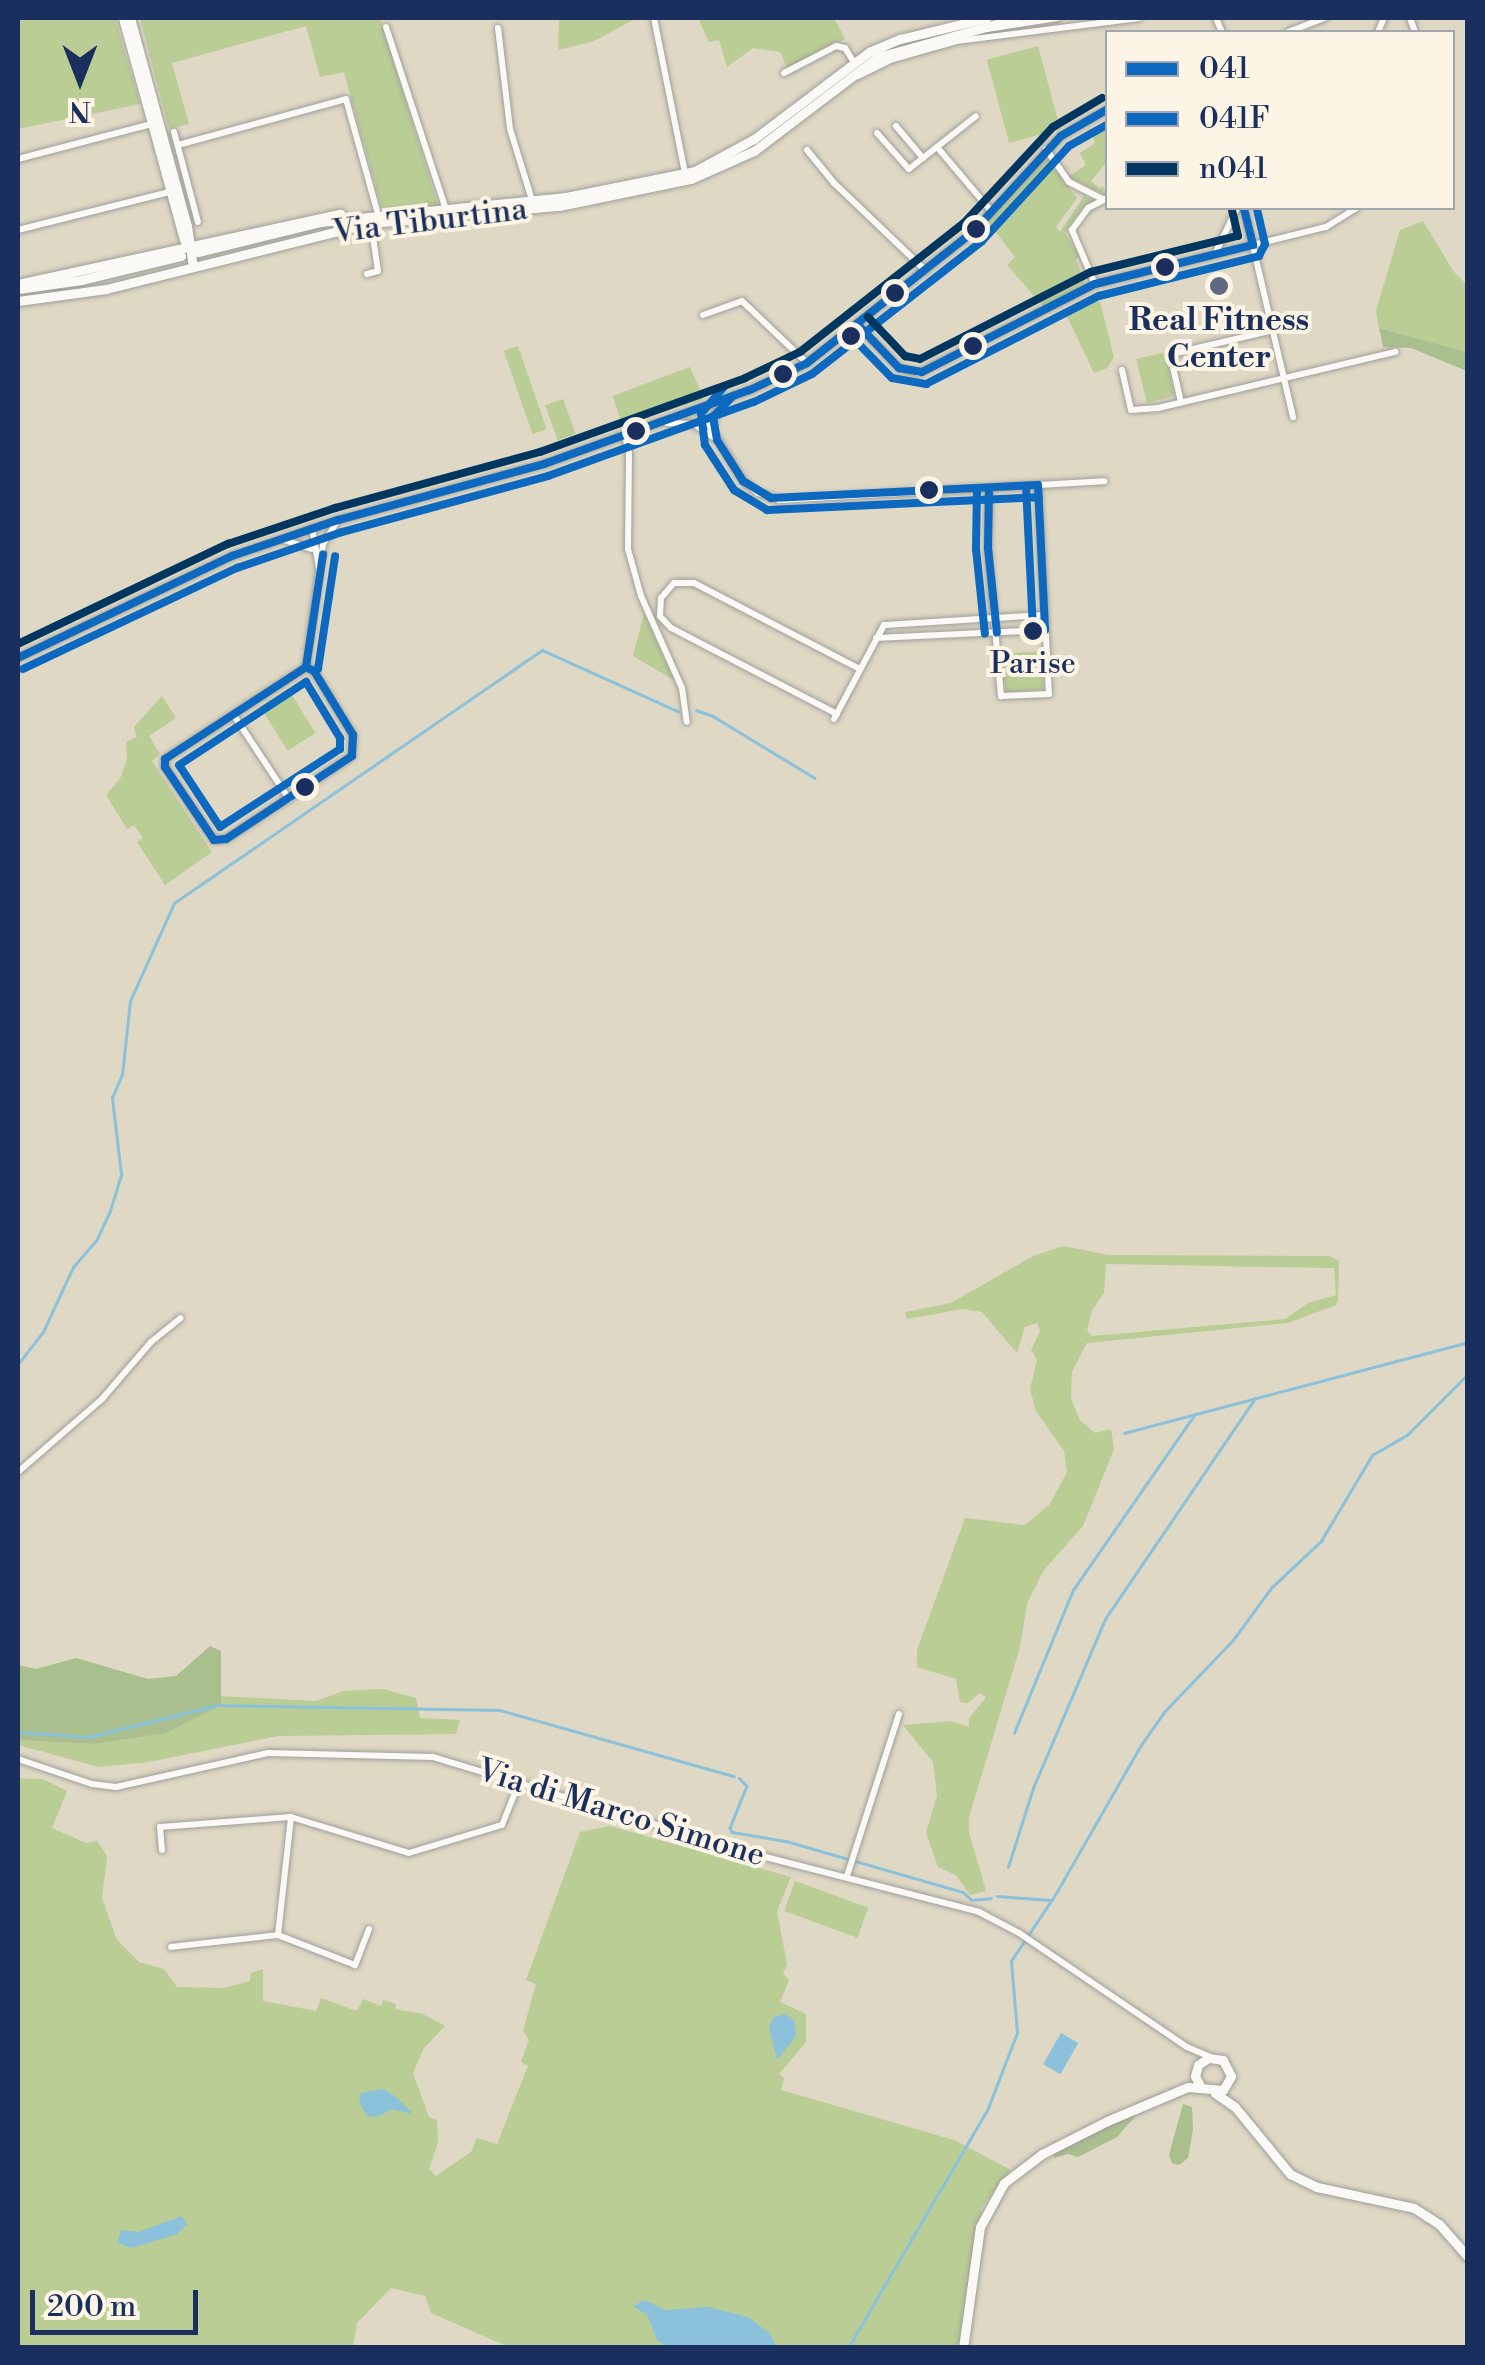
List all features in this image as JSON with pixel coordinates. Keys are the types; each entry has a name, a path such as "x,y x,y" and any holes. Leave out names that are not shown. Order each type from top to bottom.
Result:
{"main road":[{"path":"126,18 151,124 173,191"},
{"path":"126,18 183,227 193,250 193,267"},
{"name":"Via Tiburtina","path":"193,250 320,222 532,201 685,173 742,148 853,61 900,39 983,18"},
{"name":"Via Tiburtina","path":"18,301 106,289 372,223 558,206 691,180 754,150 878,57 1018,18"},
{"path":"18,287 168,252 193,250 212,241 318,216 432,211"},
{"path":"183,227 197,238 212,241"},
{"path":"168,252 178,243 183,227"},
{"path":"18,287 82,280 181,256"},
{"path":"1183,2088 1212,2057 1228,2064 1229,2082 1239,2112"},
{"path":"1196,2071 1201,2088"},
{"path":"1212,2092 1229,2082"},
{"path":"963,2348 980,2228 1004,2183 1075,2136 1183,2088 1212,2092 1239,2112 1290,2174 1329,2191 1414,2208 1439,2224 1468,2257"}],"street":[{"path":"654,18 685,173"},
{"name":"Via Tiburtina","path":"937,39 1057,18"},
{"name":"Via Tiburtina","path":"822,96 893,58 950,43 1139,18"},
{"path":"1293,30 1326,18"},
{"path":"386,26 446,210"},
{"path":"498,28 510,129 532,201"},
{"path":"784,72 836,46 844,47 853,61"},
{"path":"178,145 346,99 378,211"},
{"path":"18,658 187,576 273,541 544,464 733,396 807,364 926,272 992,212 1046,150 1073,127 1105,111"},
{"path":"877,133 908,169 976,116"},
{"path":"18,159 151,124"},
{"path":"896,126 923,158"},
{"path":"174,132 198,222"},
{"path":"938,148 992,212"},
{"path":"806,150 831,180 926,272"},
{"path":"1046,150 1068,182 1105,199"},
{"path":"18,230 189,187"},
{"path":"1095,284 1072,230 1087,210 1105,199"},
{"path":"1215,254 1240,210"},
{"path":"1242,210 1294,417"},
{"path":"859,326 899,368 920,372 1095,284 1331,226 1353,210"},
{"path":"368,274 378,271 372,223"},
{"path":"703,314 742,301 807,364"},
{"path":"1181,402 1172,363 1176,353 1274,330"},
{"path":"1122,370 1131,410 1395,352"},
{"path":"708,428 714,413 733,396"},
{"path":"698,408 743,481 771,498 1104,481"},
{"path":"651,425 681,422 708,428"},
{"path":"625,435 632,566 682,688 687,722"},
{"path":"988,489 988,548 1001,696 1050,694 1038,486"},
{"path":"306,667 314,671 353,734 355,745 346,762 224,840 214,840 204,830 164,760 306,667 323,544 338,520"},
{"path":"312,528 323,544"},
{"path":"312,528 312,549 320,573"},
{"path":"273,541 292,540 312,549"},
{"path":"860,668 698,584 680,582 663,592 659,613 671,628 836,717 886,624 1044,615"},
{"path":"927,637 932,621"},
{"path":"922,622 927,637"},
{"path":"876,638 1046,630"},
{"path":"233,714 289,799"},
{"path":"18,1472 102,1400 148,1345 182,1318"},
{"path":"847,1876 899,1714"},
{"name":"Via di Marco Simone","path":"18,1759 92,1784 116,1787 268,1752 434,1757 746,1852 942,1900 1019,1933 1187,2047 1212,2057"},
{"path":"162,1850 160,1828 291,1817 407,1853 500,1826 508,1818 519,1782"},
{"path":"278,1936 291,1817"},
{"path":"171,1947 278,1936 355,1965 369,1929"},
{"name":"Via di Marco Simone","path":"1187,2047 1196,2071"}],"green space":[{"path":"18,18 115,18 140,104 18,129"},
{"path":"140,18 380,18 438,206 382,208 344,72 320,77 306,26 172,63 189,124 169,129"},
{"path":"559,18 637,18 594,41 558,50"},
{"path":"698,18 834,18 845,39 787,68 780,52 753,48 727,67 719,40 709,42"},
{"path":"1038,46 1060,129 1009,143 987,60"},
{"path":"1088,125 1095,135 1105,130 1105,164 1091,181 1100,189 1103,186 1105,195 1068,177 1086,165 1080,153 1095,143"},
{"path":"1045,157 1077,198 1056,227 1060,232 1084,196 1093,201 1080,210 1065,233 1080,256 1076,260 1086,284 1043,306 1007,265 1015,257 988,222"},
{"path":"1423,221 1454,272 1467,285 1467,352 1379,328 1376,311 1400,230"},
{"path":"1100,302 1114,357 1107,368 1094,373 1065,312"},
{"path":"1379,328 1467,352 1467,371 1411,348 1383,347"},
{"path":"518,346 547,429 532,434 504,351"},
{"path":"1171,351 1168,364 1174,396 1147,403 1136,359"},
{"path":"690,367 704,399 622,425 613,396"},
{"path":"563,399 576,434 558,440 545,405"},
{"path":"644,614 675,681 633,656"},
{"path":"1040,651 1043,689 1005,692 1002,654"},
{"path":"288,689 316,733 288,751 260,706"},
{"path":"162,696 176,718 149,736 160,754 152,761 212,852 165,885 137,842 143,838 134,825 127,829 106,795 120,779 127,759 126,742 137,737 134,727"},
{"path":"1063,1246 1108,1255 1330,1256 1339,1261 1338,1300 1336,1305 1288,1323 1087,1343 1072,1372 1071,1399 1080,1420 1095,1433 1111,1429 1114,1449 1083,1526 1044,1570 1027,1604 1020,1647 969,1817 969,1832 986,1891 970,1895 956,1875 938,1867 926,1833 937,1796 933,1762 903,1725 951,1721 969,1727 969,1718 986,1697 980,1693 968,1703 960,1702 956,1679 917,1667 917,1650 965,1518 1025,1525 1050,1504 1067,1472 1064,1451 1036,1411 1030,1389 1037,1360 1031,1350 1040,1331 1037,1323 1025,1327 1017,1353 982,1312 963,1309 907,1319 905,1312 951,1303 1033,1256","holes":["1106,1264 1334,1268 1336,1295 1308,1303 1285,1319 1092,1336 1087,1330 1092,1310 1104,1293"]},
{"path":"210,1646 221,1651 221,1705 166,1733 92,1744 18,1740 18,1665 36,1669 76,1658 148,1679 176,1676"},
{"path":"383,1689 416,1698 420,1718 460,1720 456,1734 278,1736 149,1762 99,1767 18,1745 18,1740 92,1744 220,1696 316,1701 344,1691"},
{"path":"18,1778 43,1779 67,1791 52,1828 86,1843 97,1841 107,1856 102,1898 117,1940 139,1962 164,1969 177,1987 224,1988 250,1981 251,1973 263,1969 263,2001 316,2011 321,1998 357,2011 363,1999 381,2006 383,2000 396,2004 395,2009 423,2014 445,2026 424,2048 413,2073 429,2117 437,2120 438,2143 429,2169 436,2176 471,2152 477,2138 497,2144 528,2066 521,2062 529,2040 523,2030 536,1984 526,1980 580,1832 610,1826 791,1877 777,1911 787,1964 783,1974 789,1980 780,2002 806,2014 806,2042 779,2074 784,2078 781,2090 954,2140 1011,2170 982,2207 959,2347 509,2347 431,2313 425,2296 391,2288 357,2323 353,2347 18,2348"},
{"path":"795,1881 868,1908 857,1938 784,1911"},
{"path":"1183,2104 1192,2107 1193,2129 1188,2158 1179,2165 1172,2163 1169,2155"},
{"path":"1138,2113 1117,2137 1078,2157 1068,2154 1054,2158 1054,2152 1077,2138"}],"water":[{"path":"784,2014 794,2020 796,2036 777,2060 769,2027 774,2017"},
{"path":"1061,2033 1078,2043 1060,2074 1043,2064"},
{"path":"384,2089 413,2114 392,2109 377,2117 367,2116 359,2102 361,2093"},
{"path":"182,2216 187,2224 177,2234 132,2248 117,2243 121,2230 138,2232"},
{"path":"645,2300 665,2310 708,2307 748,2317 769,2333 777,2347 668,2347 657,2340 647,2315 633,2306"}],"waterway":[{"path":"18,1364 43,1332 73,1267 96,1241 110,1211 121,1174 112,1098 122,1075 130,1001 174,903 542,650 678,711"},
{"path":"696,710 713,716 815,778"},
{"path":"1124,1433 1468,1342"},
{"path":"848,2348 988,2108 1017,2033 1011,1961 1055,1895 1141,1745 1163,1713 1233,1640 1271,1588 1321,1541 1372,1455 1407,1435 1468,1374"},
{"path":"1008,1867 1033,1788 1105,1619 1255,1398"},
{"path":"1014,1733 1073,1590 1195,1414"},
{"path":"18,1732 88,1737 217,1705 500,1710 734,1776"},
{"path":"739,1778 747,1786 730,1828 732,1832 786,1841 963,1892 972,1900 991,1898"},
{"path":"997,1896 1050,1900"}],"transit line":[{"name":"n041","path":"18,644 228,544 335,508 540,452 745,378 800,352 964,223 1053,127 1102,98"},
{"name":"041","path":"18,658 232,556 338,520 544,464 750,390 807,363 973,232 1061,136 1105,111"},
{"name":"041F","path":"23,669 237,568 342,532 548,476 754,402 812,374 982,241 1069,146 1105,126"},
{"name":"041","path":"859,326 899,368 922,372 1095,284 1253,245 1244,210"},
{"name":"041F","path":"850,335 892,378 926,384 1099,296 1259,256 1265,244 1257,210"},
{"name":"n041","path":"868,317 905,356 920,359 1091,272 1238,236 1232,211"},
{"name":"041F","path":"724,387 701,413 705,445 734,490 767,510 1039,497"},
{"name":"041","path":"733,396 713,417 717,440 743,481 771,498 1038,485"},
{"name":"041","path":"1038,485 1045,630"},
{"name":"041F","path":"1026,486 1033,631"},
{"name":"041F","path":"977,489 976,549 985,634"},
{"name":"041","path":"989,489 988,548 997,633"},
{"name":"041","path":"306,667 323,554"},
{"name":"041F","path":"318,669 335,556"},
{"name":"041","path":"306,667 314,671 353,735 352,756 226,839 214,840 165,767 165,759 306,667"},
{"name":"041F","path":"306,682 340,738 340,749 220,827 179,765 306,682"}],"place":[{"name":"Real Fitness Center","path":"1219,286"},
{"name":"Parise","path":"1033,631"}]}
